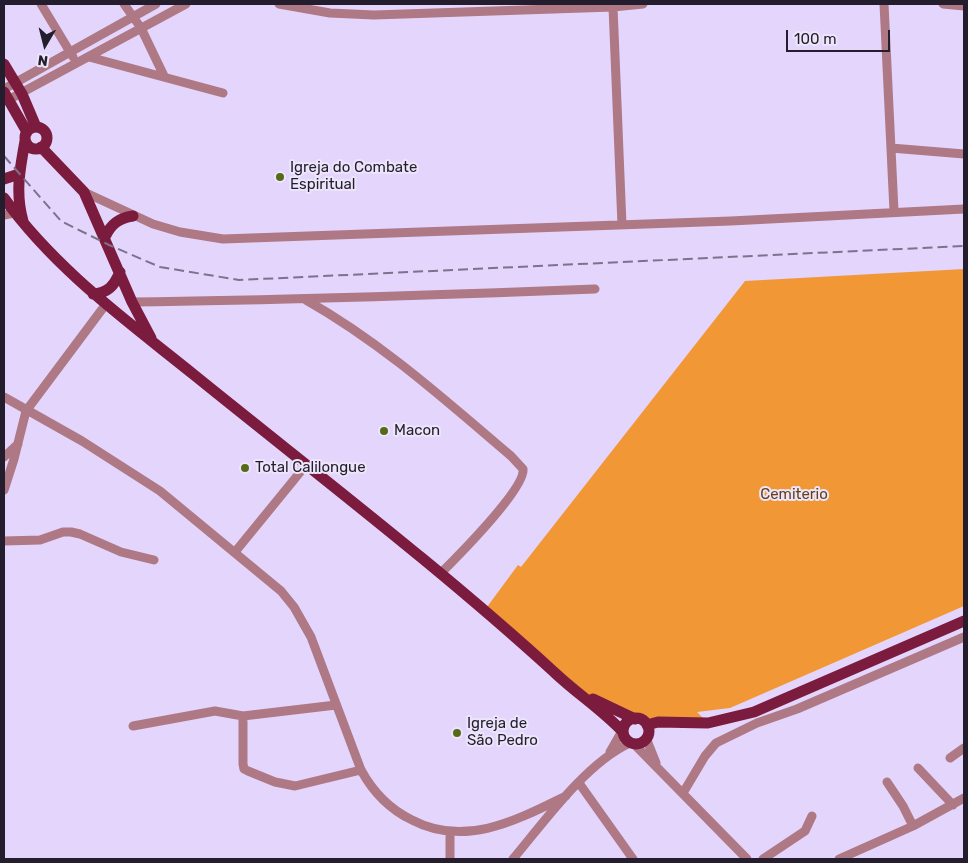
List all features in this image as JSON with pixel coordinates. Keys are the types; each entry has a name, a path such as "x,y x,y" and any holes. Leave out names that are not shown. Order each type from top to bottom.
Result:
{"main road":[{"path":"4,64 22,94 29,133 32,148 41,147 46,142 46,135 42,130 29,133"},
{"path":"5,94 29,133 19,174 19,200 24,225"},
{"path":"41,147 84,192 132,302 153,342"},
{"path":"4,179 19,174"},
{"path":"4,198 9,214 24,225 93,294 440,574 573,689 606,714 622,731 626,740 632,744 641,743 647,732 658,722 694,723 723,720 754,712 964,621"},
{"path":"105,237 114,223 133,216"},
{"path":"93,294 105,292 111,288 120,272"},
{"path":"573,689 634,718 647,732"},
{"path":"622,731 626,722 634,718"}],"street":[{"path":"41,4 77,64"},
{"path":"124,4 140,28 164,76"},
{"path":"5,94 14,83 156,4"},
{"path":"5,94 22,94 186,4"},
{"path":"279,4 330,13 374,15 613,7 643,4"},
{"path":"884,4 894,211"},
{"path":"943,4 964,6"},
{"path":"613,7 622,225"},
{"path":"89,57 223,93"},
{"path":"891,148 960,154 964,147"},
{"path":"84,192 133,216 180,232 223,239 622,225 964,209"},
{"path":"132,302 244,299 306,300 595,290"},
{"path":"306,300 347,323 398,360 511,456 523,469 523,479 491,520 440,574"},
{"path":"4,490 26,411 106,304"},
{"path":"4,397 82,441 160,491 281,591 294,607 311,637 361,770 370,786 383,801 403,816 425,828 450,834 504,824 566,796"},
{"path":"4,457 18,444"},
{"path":"235,552 306,465"},
{"path":"4,541 40,540 63,532 71,532 121,552 154,560"},
{"path":"683,793 705,756 722,739 757,723 798,709 964,637"},
{"path":"133,726 215,711 243,716 336,705"},
{"path":"243,716 243,764 244,769 248,771 274,782 294,786 361,770"},
{"path":"512,859 566,796 608,755 622,731"},
{"path":"647,732 658,767"},
{"path":"608,755 632,744 658,767 744,856 733,859"},
{"path":"950,758 964,748"},
{"path":"918,768 952,805"},
{"path":"888,782 904,806 913,826"},
{"path":"579,784 633,859"},
{"path":"839,859 913,826 964,798"},
{"path":"764,859 805,831 812,816"},
{"path":"450,834 450,859"}],"green space":[{"name":"Cemiterio","path":"964,269 964,606 730,708 697,712 708,723 643,721 573,689 484,611 518,565 521,567 745,281"}],"railway":[{"path":"4,156 61,221 109,245 160,267 239,280 964,246"}],"place":[{"name":"Igreja do Combate Espiritual","path":"280,177"},
{"name":"Macon","path":"384,431"},
{"name":"Total Calilongue","path":"245,468"},
{"name":"Igreja de São Pedro","path":"457,733"}]}
